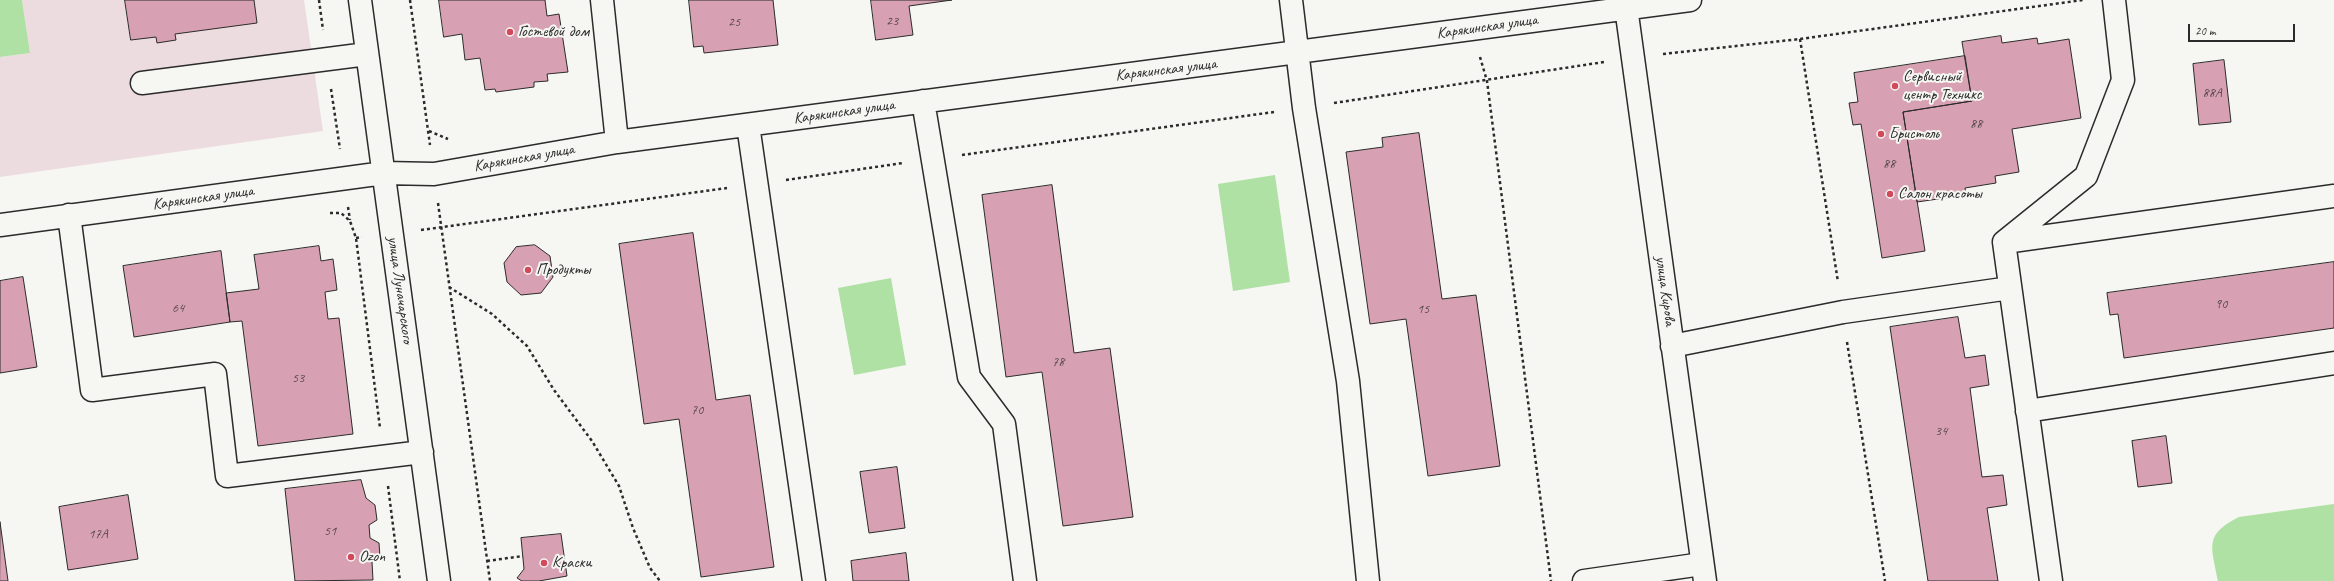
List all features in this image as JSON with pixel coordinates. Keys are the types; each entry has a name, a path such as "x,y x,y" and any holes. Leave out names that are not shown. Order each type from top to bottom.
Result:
{"street":[{"name":"улица Луначарского","path":"360,0 439,581"},
{"path":"602,0 617,142"},
{"path":"1291,0 1304,108 1348,381 1368,581"},
{"name":"Карякинская улица","path":"0,225 384,173 434,174 617,142 1473,29 1625,4 1690,0"},
{"path":"2004,242 2086,176 2123,80 2114,0"},
{"name":"улица Кирова","path":"1625,4 1704,572"},
{"path":"142,82 368,54"},
{"path":"923,101 931,159 969,377 1004,424 1025,581"},
{"path":"748,125 814,581"},
{"path":"2004,242 2334,196"},
{"path":"70,216 92,390 215,374 227,476 422,452"},
{"path":"2004,242 2051,581"},
{"path":"1672,346 1843,312 2010,288"},
{"path":"2027,411 2334,363"},
{"path":"1584,581 1704,572"}],"path":[{"path":"318,0 350,221 356,238 400,581"},
{"path":"410,0 490,581"},
{"path":"356,238 1304,108 1633,58 1800,39 2083,0"},
{"path":"1473,29 1487,81 1551,581"},
{"path":"326,213 341,213 350,221"},
{"path":"449,286 492,314 527,346 554,390 592,442 619,486 650,568 660,581"},
{"path":"487,562 523,556"}],"shaded area":[{"path":"22,0 304,0 323,131 0,177 0,57 30,53"}],"green space":[{"path":"0,0 22,0 30,53 0,57"},
{"path":"1275,175 1290,282 1233,291 1218,184"},
{"path":"891,278 906,365 854,375 838,288"},
{"path":"2334,504 2334,581 2218,581 2213,543 2215,536 2228,524 2239,517"}],"building":[{"path":"125,0 254,0 257,23 175,34 176,40 157,43 156,37 131,40"},
{"path":"439,0 545,0 547,16 559,14 568,72 547,74 548,81 534,82 534,87 496,92 495,89 485,90 480,58 465,60 462,34 444,37"},
{"path":"689,0 773,0 778,45 704,53 703,46 694,47"},
{"path":"871,0 952,0 909,6 913,35 876,40"},
{"path":"2001,36 2002,43 2037,38 2038,44 2069,39 2081,118 2012,129 2019,172 1995,176 1996,183 1965,188 1966,195 1917,202 1903,112 1972,101 1962,42"},
{"path":"1965,56 1972,101 1903,112 1925,251 1882,258 1861,124 1853,125 1849,103 1858,102 1854,73"},
{"path":"2224,60 2231,122 2199,125 2193,64"},
{"path":"1419,133 1442,299 1476,295 1500,466 1428,476 1406,319 1370,324 1346,152 1383,147 1382,138"},
{"path":"1052,185 1074,353 1110,348 1133,517 1063,526 1042,372 1006,377 982,195"},
{"path":"693,233 716,400 750,395 774,567 701,577 679,419 644,424 619,244"},
{"name":"Продукты","path":"535,245 550,256 553,277 541,293 521,295 507,282 504,263 516,247"},
{"path":"319,246 321,261 333,259 337,290 325,292 328,319 339,318 353,434 258,446 242,321 230,322 226,293 259,289 254,255"},
{"path":"221,251 230,322 134,337 123,266"},
{"path":"2334,262 2334,328 2124,358 2118,314 2110,315 2107,293"},
{"path":"23,277 37,367 0,373 0,281"},
{"path":"1958,317 1965,358 1985,355 1989,385 1970,388 1982,477 2003,475 2007,505 1987,508 1998,581 1928,581 1890,327"},
{"path":"2166,436 2172,483 2138,487 2132,441"},
{"path":"897,467 905,528 869,533 860,472"},
{"path":"361,480 366,498 375,505 377,520 369,525 370,538 379,543 380,557 372,562 373,580 295,581 285,489"},
{"path":"128,495 138,559 68,570 59,507"},
{"path":"0,522 8,581 0,581"},
{"name":"Краски","path":"561,534 567,576 539,581 522,581 517,578 524,569 521,538"},
{"path":"906,553 909,581 853,581 851,561"}],"place":[{"name":"Гостевой дом","path":"510,32"},
{"name":"Сервисный центр Техникс","path":"1895,86"},
{"name":"Бристоль","path":"1881,134"},
{"name":"Салон красоты","path":"1890,194"},
{"name":"Продукты","path":"528,270"},
{"name":"Ozon","path":"351,557"},
{"name":"Краски","path":"544,563"}]}
